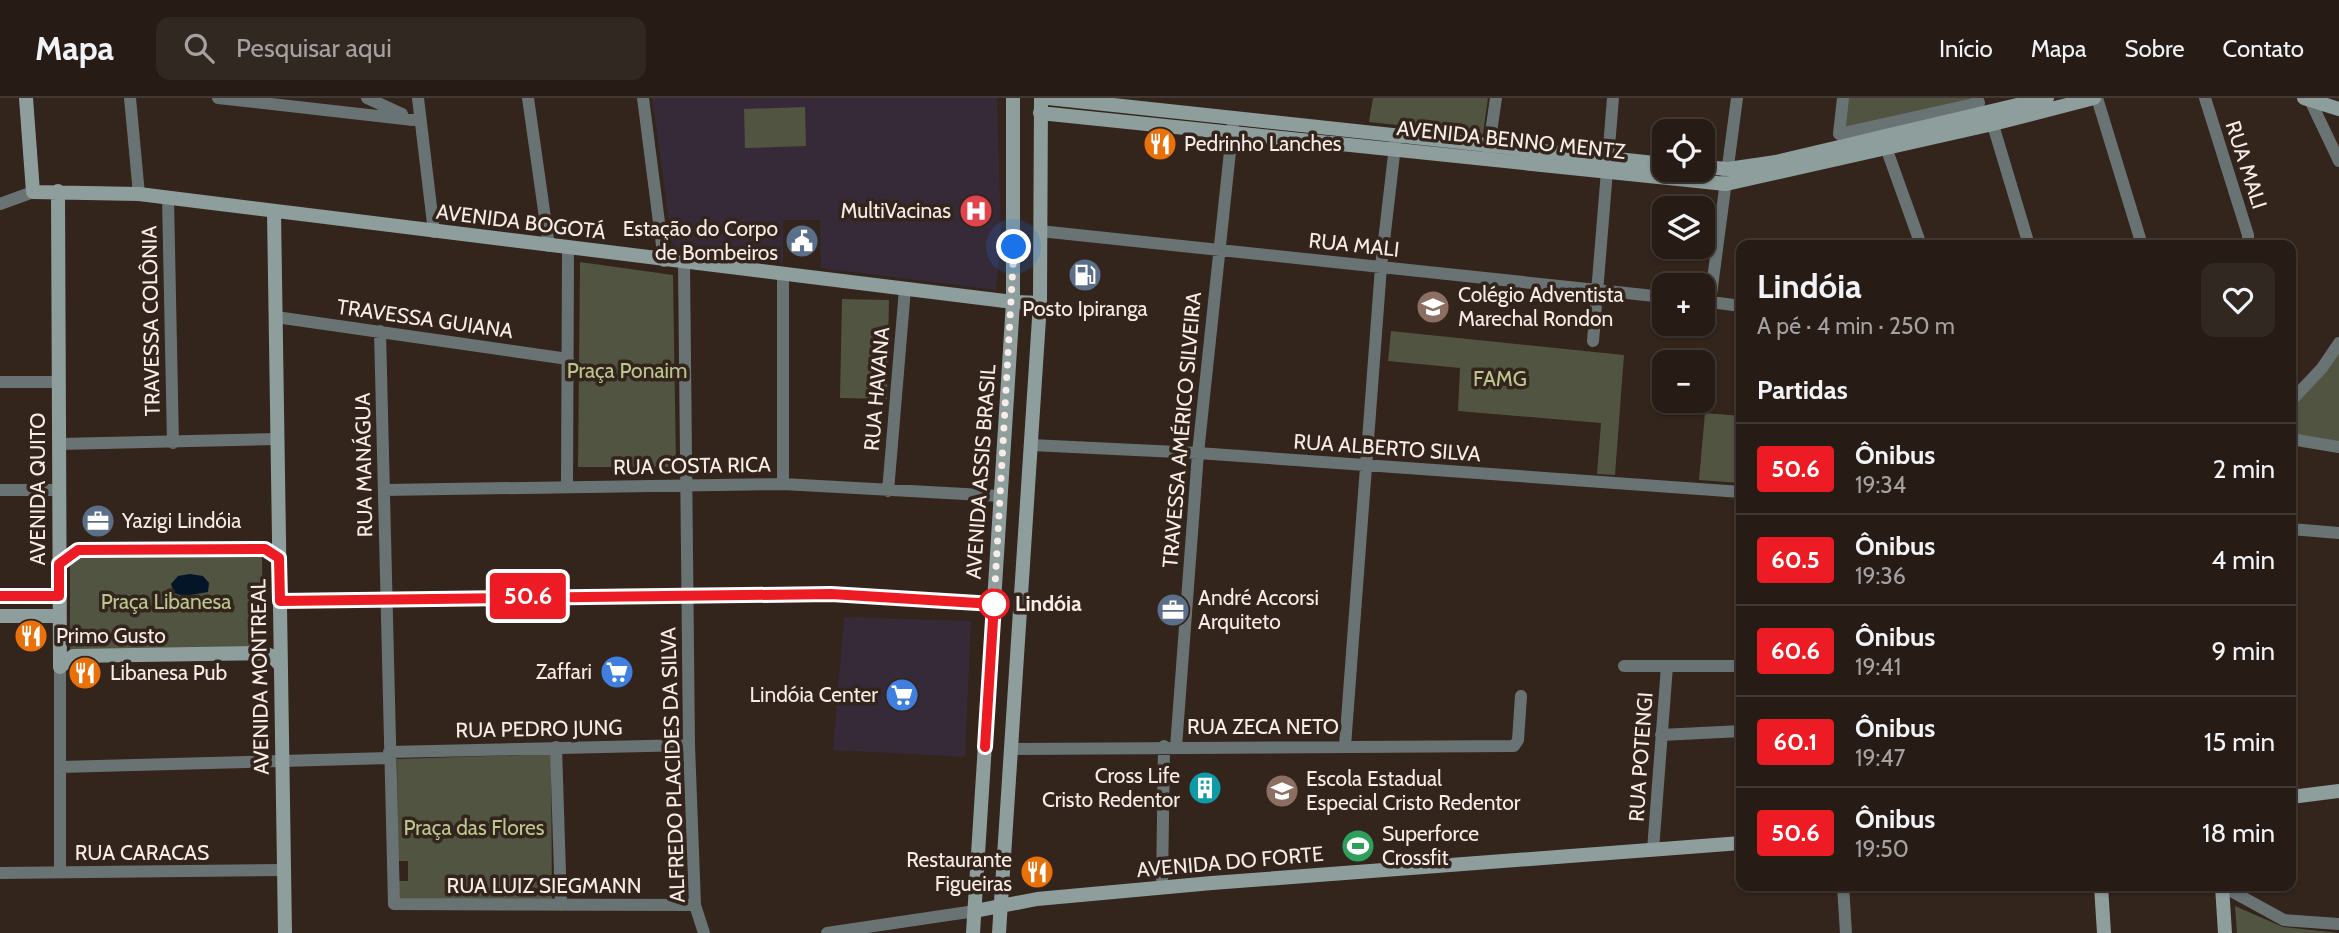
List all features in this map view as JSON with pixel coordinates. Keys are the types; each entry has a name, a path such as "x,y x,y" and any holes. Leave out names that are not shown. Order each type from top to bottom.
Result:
{"street":[{"path":"26,98 33,192"},
{"path":"130,98 139,194"},
{"path":"218,98 418,121"},
{"path":"367,98 418,121"},
{"path":"418,98 418,121 434,232"},
{"path":"528,98 549,247"},
{"path":"643,98 664,261"},
{"name":"AVENIDA ASSIS BRASIL","path":"974,933 1013,302 1013,98"},
{"path":"999,933 1040,303 1041,98"},
{"name":"AVENIDA BENNO MENTZ","path":"1048,98 1143,102 1233,124"},
{"path":"1488,152 1496,98"},
{"path":"1593,341 1613,98"},
{"path":"1711,273 1737,98"},
{"path":"1843,98 1839,134 1979,103 1977,98"},
{"path":"1838,154 1843,98"},
{"name":"AVENIDA BENNO MENTZ","path":"1040,113 1140,122 1233,124 1606,166 1727,176 1885,143 1988,111 2047,98"},
{"path":"2096,98 2140,240"},
{"name":"AVENIDA BENNO MENTZ","path":"1988,111 2096,98"},
{"name":"RUA MALI","path":"2205,98 2248,240"},
{"path":"2307,99 2339,109"},
{"path":"2307,99 2339,161"},
{"path":"1140,122 1143,102"},
{"path":"1988,111 2027,240"},
{"name":"TRAVESSA AMÉRICO SILVEIRA","path":"1162,888 1170,746 1217,249 1233,124"},
{"path":"1345,746 1381,267 1395,142"},
{"path":"1885,143 1918,240"},
{"name":"AVENIDA BENNO MENTZ","path":"1606,166 1652,164"},
{"name":"AVENIDA BENNO MENTZ","path":"1715,172 1727,176"},
{"name":"AVENIDA QUITO","path":"58,191 60,872"},
{"name":"AVENIDA BOGOTÁ","path":"0,204 33,192 139,194 664,261 1040,303"},
{"name":"TRAVESSA COLÔNIA","path":"168,198 173,443"},
{"name":"AVENIDA MONTREAL","path":"274,211 285,933"},
{"name":"RUA MALI","path":"1040,231 1652,297"},
{"path":"568,249 568,486"},
{"name":"ALFREDO PLACIDES DA SILVA","path":"684,263 689,745 695,905 704,933"},
{"path":"783,275 783,484"},
{"name":"RUA HAVANA","path":"887,491 905,289"},
{"path":"1728,304 1736,302"},
{"path":"1715,303 1736,305"},
{"name":"TRAVESSA GUIANA","path":"276,317 568,359"},
{"name":"RUA MANÁGUA","path":"380,331 394,904"},
{"path":"2296,396 2322,369 2339,343"},
{"path":"0,382 58,382"},
{"path":"59,444 278,439"},
{"path":"2296,440 2339,447"},
{"name":"RUA ALBERTO SILVA","path":"1031,445 1198,453 1736,492"},
{"name":"RUA COSTA RICA","path":"384,490 783,484 1001,496"},
{"path":"0,490 59,490"},
{"path":"2296,529 2339,533"},
{"path":"59,564 78,550 265,549 279,558"},
{"path":"280,601 831,594 994,604"},
{"path":"0,596 59,596"},
{"path":"0,616 59,616"},
{"path":"264,653 280,637"},
{"path":"60,645 74,656"},
{"path":"60,667 74,656 264,653 272,656 281,666"},
{"path":"1624,666 1736,666"},
{"name":"RUA POTENGI","path":"1653,850 1667,666"},
{"name":"RUA ZECA NETO","path":"1010,749 1516,745 1521,696"},
{"path":"1661,735 1736,731"},
{"name":"RUA PEDRO JUNG","path":"60,767 282,763 556,747 689,745"},
{"path":"556,747 561,905"},
{"path":"2296,796 2339,791"},
{"name":"AVENIDA DO FORTE","path":"975,911 1001,904 1162,888 1736,843"},
{"name":"RUA CARACAS","path":"0,873 284,870"},
{"path":"1843,891 1846,933"},
{"path":"2101,891 2104,933"},
{"path":"2222,891 2225,933"},
{"path":"2231,891 2284,920 2339,924"},
{"name":"RUA LUIZ SIEGMANN","path":"394,904 695,905"},
{"path":"827,933 975,911"}],"shaded area":[{"path":"652,98 997,98 1001,232 996,290 821,268 820,220 783,220 783,263 673,249"},
{"name":"Lindóia Center","path":"844,617 971,621 965,757 833,750"}],"green space":[{"path":"1373,98 1488,98 1483,134 1369,122"},
{"path":"1843,98 1977,98 1839,134"},
{"path":"805,107 806,146 745,148 744,109"},
{"name":"Praça Ponaim","path":"580,262 673,275 676,467 578,467"},
{"path":"842,299 889,300 887,399 840,398"},
{"name":"FAMG","path":"1391,331 1624,355 1615,475 1597,474 1601,423 1458,411 1460,368 1388,361"},
{"path":"2339,348 2339,445 2296,438 2296,400"},
{"path":"1705,413 1736,416 1736,483 1699,480"},
{"name":"Praça Libanesa","path":"262,553 263,649 70,651 70,566 85,554"},
{"name":"Praça das Flores","path":"551,754 552,899 399,902 399,881 408,881 408,861 398,861 397,759"},
{"path":"2235,906 2283,927 2339,933 2237,933"}],"water":[{"path":"178,576 203,576 209,583 208,592 184,596 174,593 171,584"}],"bus line":[{"name":"50.6","path":"0,596 59,596 59,564 78,550 265,549 279,558 280,601 831,594 994,604 985,747"}],"place":[{"name":"Pedrinho Lanches","path":"1160,144"},
{"name":"MultiVacinas","path":"976,211"},
{"name":"Estação do Corpo de Bombeiros","path":"802,241"},
{"name":"Posto Ipiranga","path":"1085,275"},
{"name":"Colégio Adventista Marechal Rondon","path":"1433,307"},
{"name":"Yazigi Lindóia","path":"98,521"},
{"name":"Lindóia","path":"994,604"},
{"name":"André Accorsi Arquiteto","path":"1173,610"},
{"name":"Primo Gusto","path":"31,636"},
{"name":"Zaffari","path":"617,672"},
{"name":"Libanesa Pub","path":"85,673"},
{"name":"Lindóia Center","path":"902,695"},
{"name":"Cross Life Cristo Redentor","path":"1205,788"},
{"name":"Escola Estadual Especial Cristo Redentor","path":"1282,791"},
{"name":"Superforce Crossfit","path":"1358,846"},
{"name":"Restaurante Figueiras","path":"1037,872"}],"route":[{"path":"994,604 1014,247"}]}
